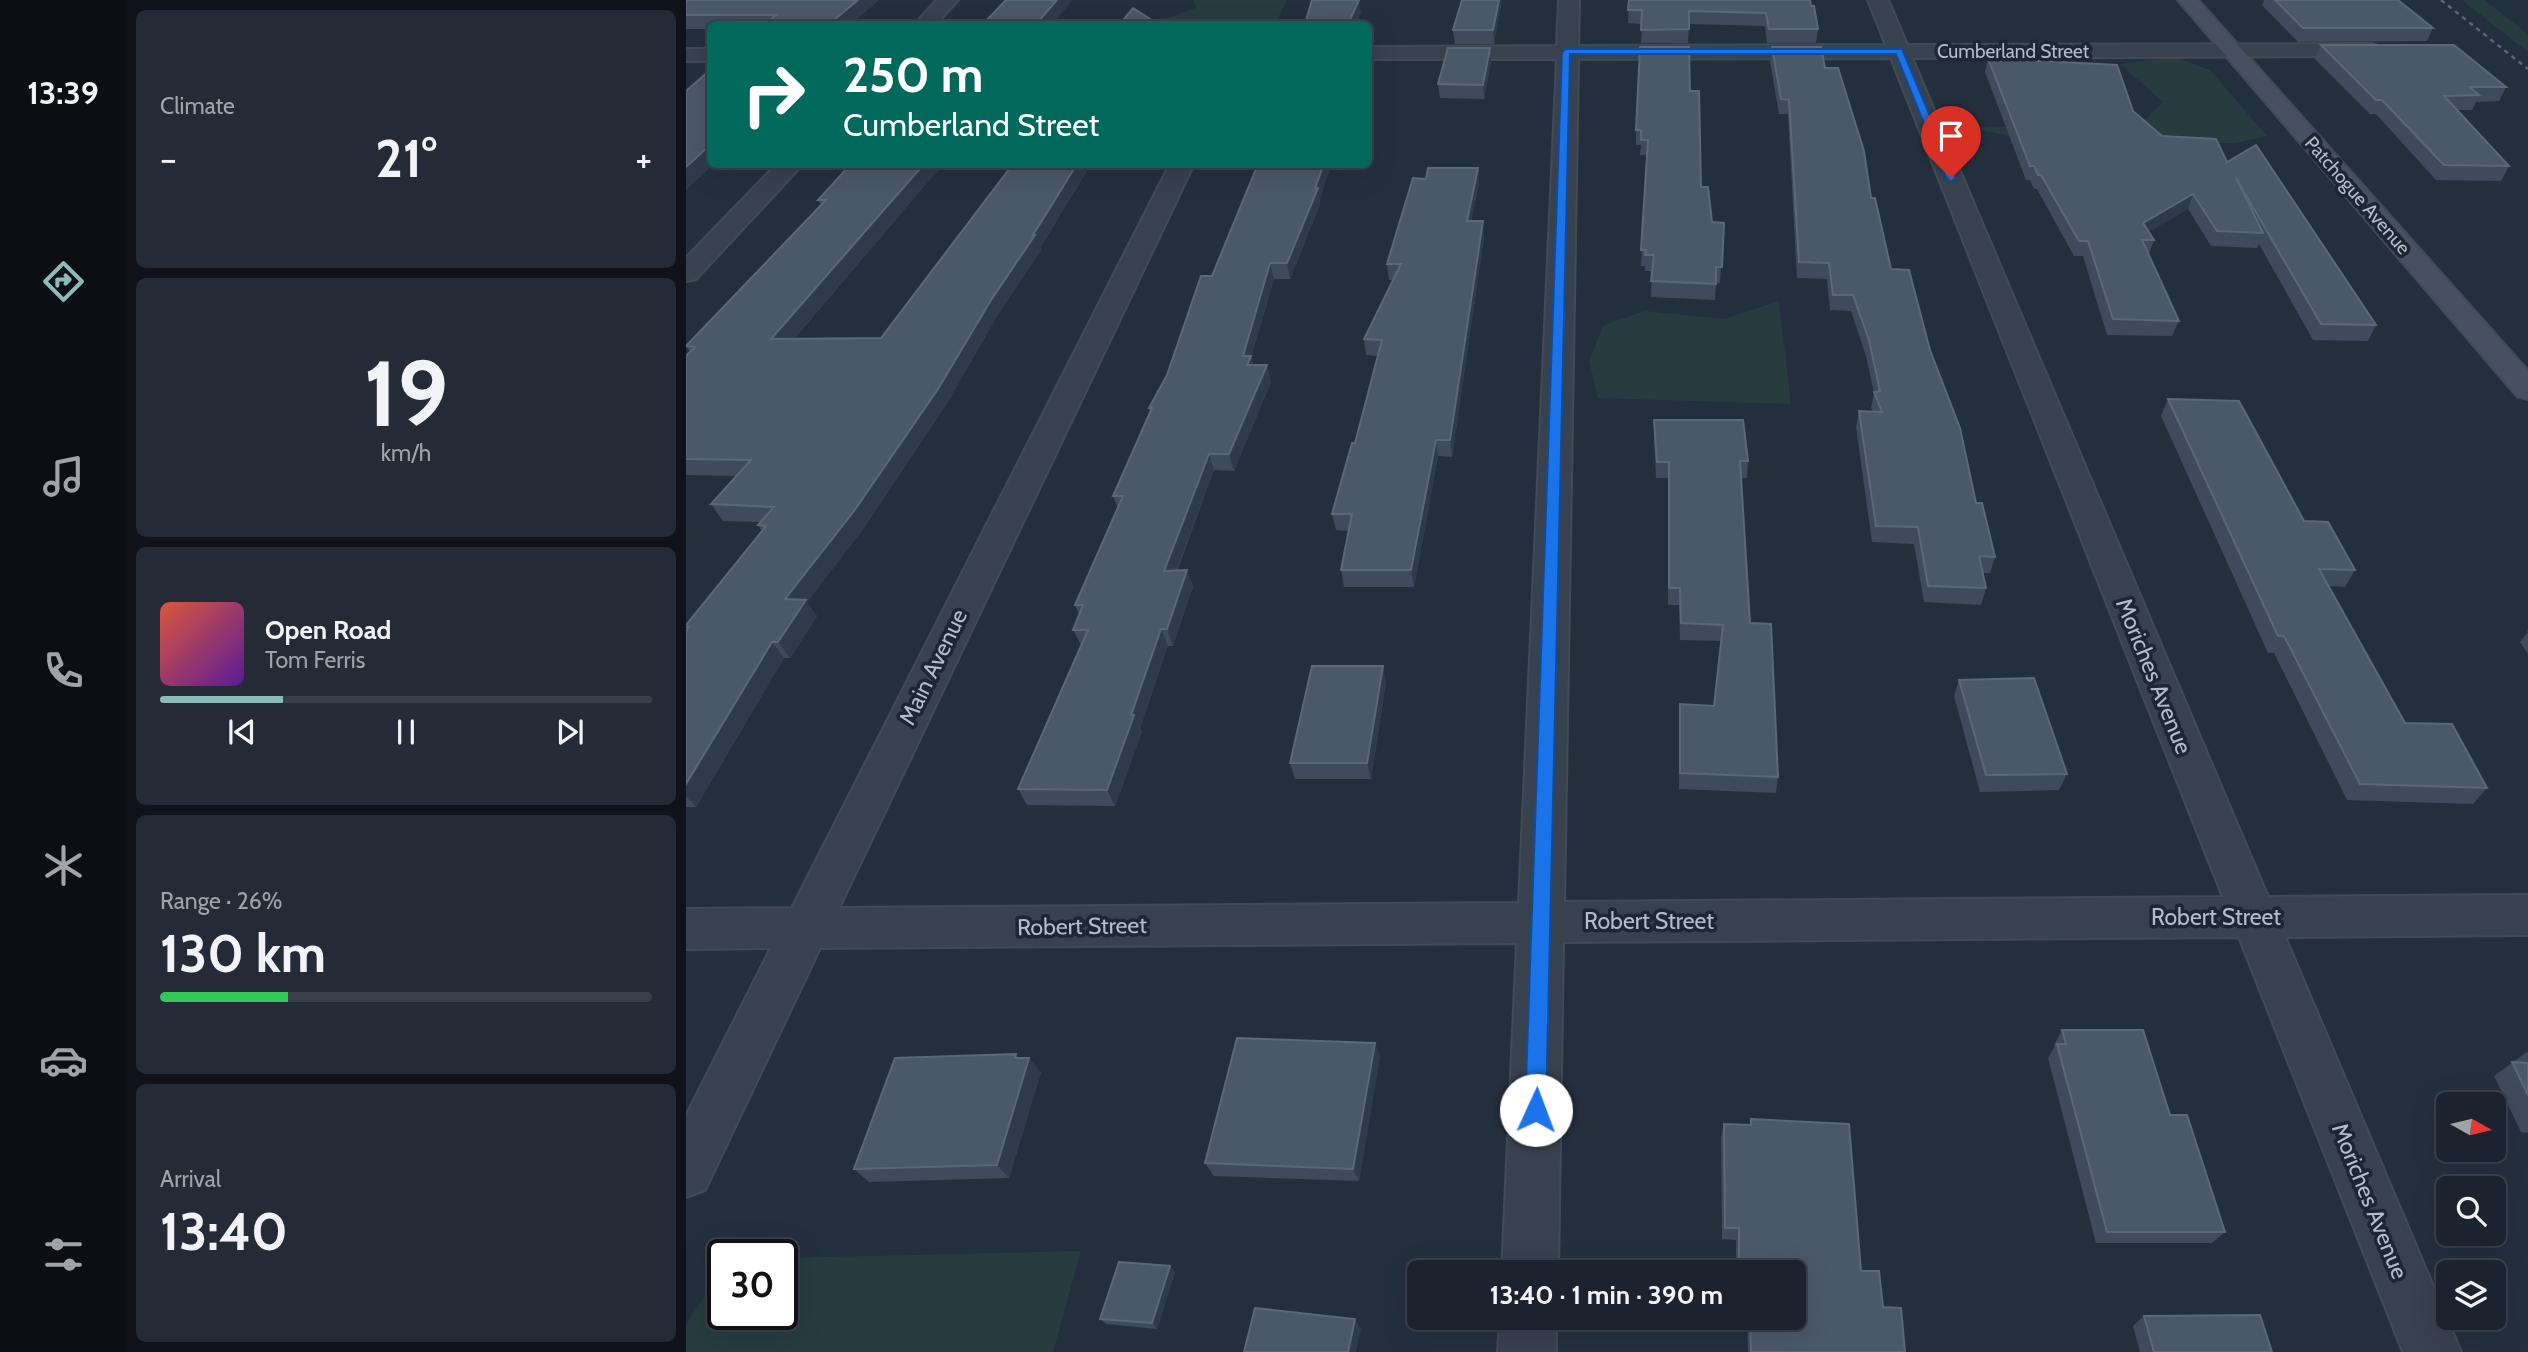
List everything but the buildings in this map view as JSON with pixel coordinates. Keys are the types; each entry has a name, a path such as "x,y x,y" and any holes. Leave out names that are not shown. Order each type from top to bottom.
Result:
{"street":[{"path":"928,21 948,0"},
{"path":"1530,1260 1543,921 1569,0"},
{"name":"Moriches Avenue","path":"1878,0 2432,1352"},
{"name":"Patchogue Avenue","path":"2188,0 2528,390"},
{"name":"Cumberland Street","path":"1372,53 2393,50"},
{"path":"686,55 707,55"},
{"path":"686,274 787,168"},
{"name":"Main Avenue","path":"686,1171 1180,168"},
{"name":"Robert Street","path":"686,929 2528,915"},
{"path":"1527,1352 1528,1330"}],"green space":[{"path":"1193,0 1287,0 1276,21 1159,21 1196,8"},
{"path":"2462,0 2484,0 2528,34 2528,52"},
{"path":"2174,57 2210,70 2267,136 2236,143 2049,145 1968,127 2139,126 2163,102 2120,64"},
{"path":"1779,301 1791,404 1598,398 1589,360 1604,325 1645,311 1724,319"},
{"path":"1081,1251 1053,1352 686,1352 686,1324 707,1292 707,1330 798,1330 798,1258"}],"railway":[{"path":"2441,0 2528,69"}],"route":[{"path":"1536,1110 1566,52 1899,51 1951,178"}]}
